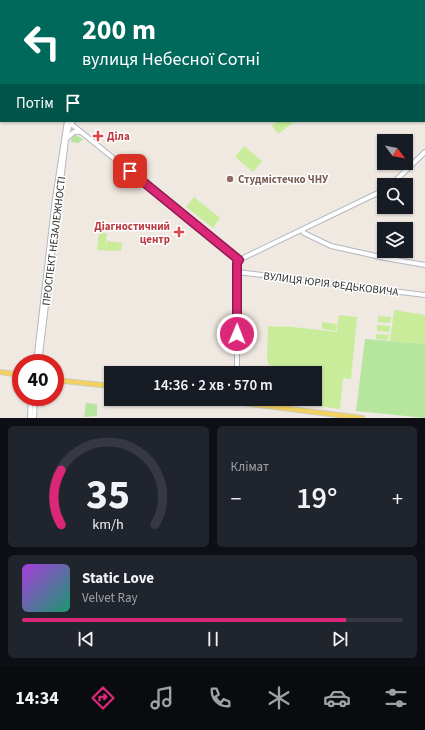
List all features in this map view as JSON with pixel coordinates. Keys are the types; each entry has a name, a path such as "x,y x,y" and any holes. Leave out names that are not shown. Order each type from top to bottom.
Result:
{"main road":[{"path":"0,372 12,374"},
{"path":"64,381 104,385"},
{"path":"274,406 362,418"}],"street":[{"path":"70,122 239,260"},
{"name":"ПРОСПЕКТ НЕЗАЛЕЖНОСТІ","path":"40,354 66,140 70,122"},
{"name":"ПРОСПЕКТ НЕЗАЛЕЖНОСТІ","path":"37,354 56,190 70,122"},
{"path":"66,140 71,133 82,132"},
{"path":"398,178 425,152"},
{"path":"237,366 237,263 239,260 303,232 377,194"},
{"path":"303,232 331,246 385,258 425,264"},
{"name":"ВУЛИЦЯ ЮРІЯ ФЕДЬКОВИЧА","path":"237,272 425,295"},
{"path":"30,418 31,406"},
{"path":"34,418 35,406"}],"green space":[{"path":"277,122 294,122 278,134 272,126"},
{"path":"75,135 83,139 79,143 71,142 72,137"},
{"path":"244,146 262,161 253,172 235,157"},
{"path":"194,197 220,218 213,228 186,207"},
{"path":"99,233 107,233 105,247 107,241 122,243 121,251 97,250"},
{"path":"394,310 425,315 425,344 390,341"},
{"path":"339,315 357,317 351,379 343,378 340,409 318,406 322,406 322,366 274,366 269,365 267,359 268,326 284,326 337,332"},
{"path":"378,316 391,317 390,323 378,322"},
{"path":"322,322 337,324 336,331 322,329"},
{"path":"377,325 390,326 389,332 377,331"},
{"path":"376,334 389,335 388,340 376,339"},
{"path":"365,339 425,344 425,418 356,411"},
{"path":"86,403 97,404 97,416 84,417"}],"place":[{"name":"Діла","path":"98,136"},
{"name":"Студмістечко ЧНУ","path":"230,179"},
{"name":"Діагностичний центр","path":"179,232"}],"route":[{"path":"130,171 232,252 239,260 237,263 237,334"}]}
